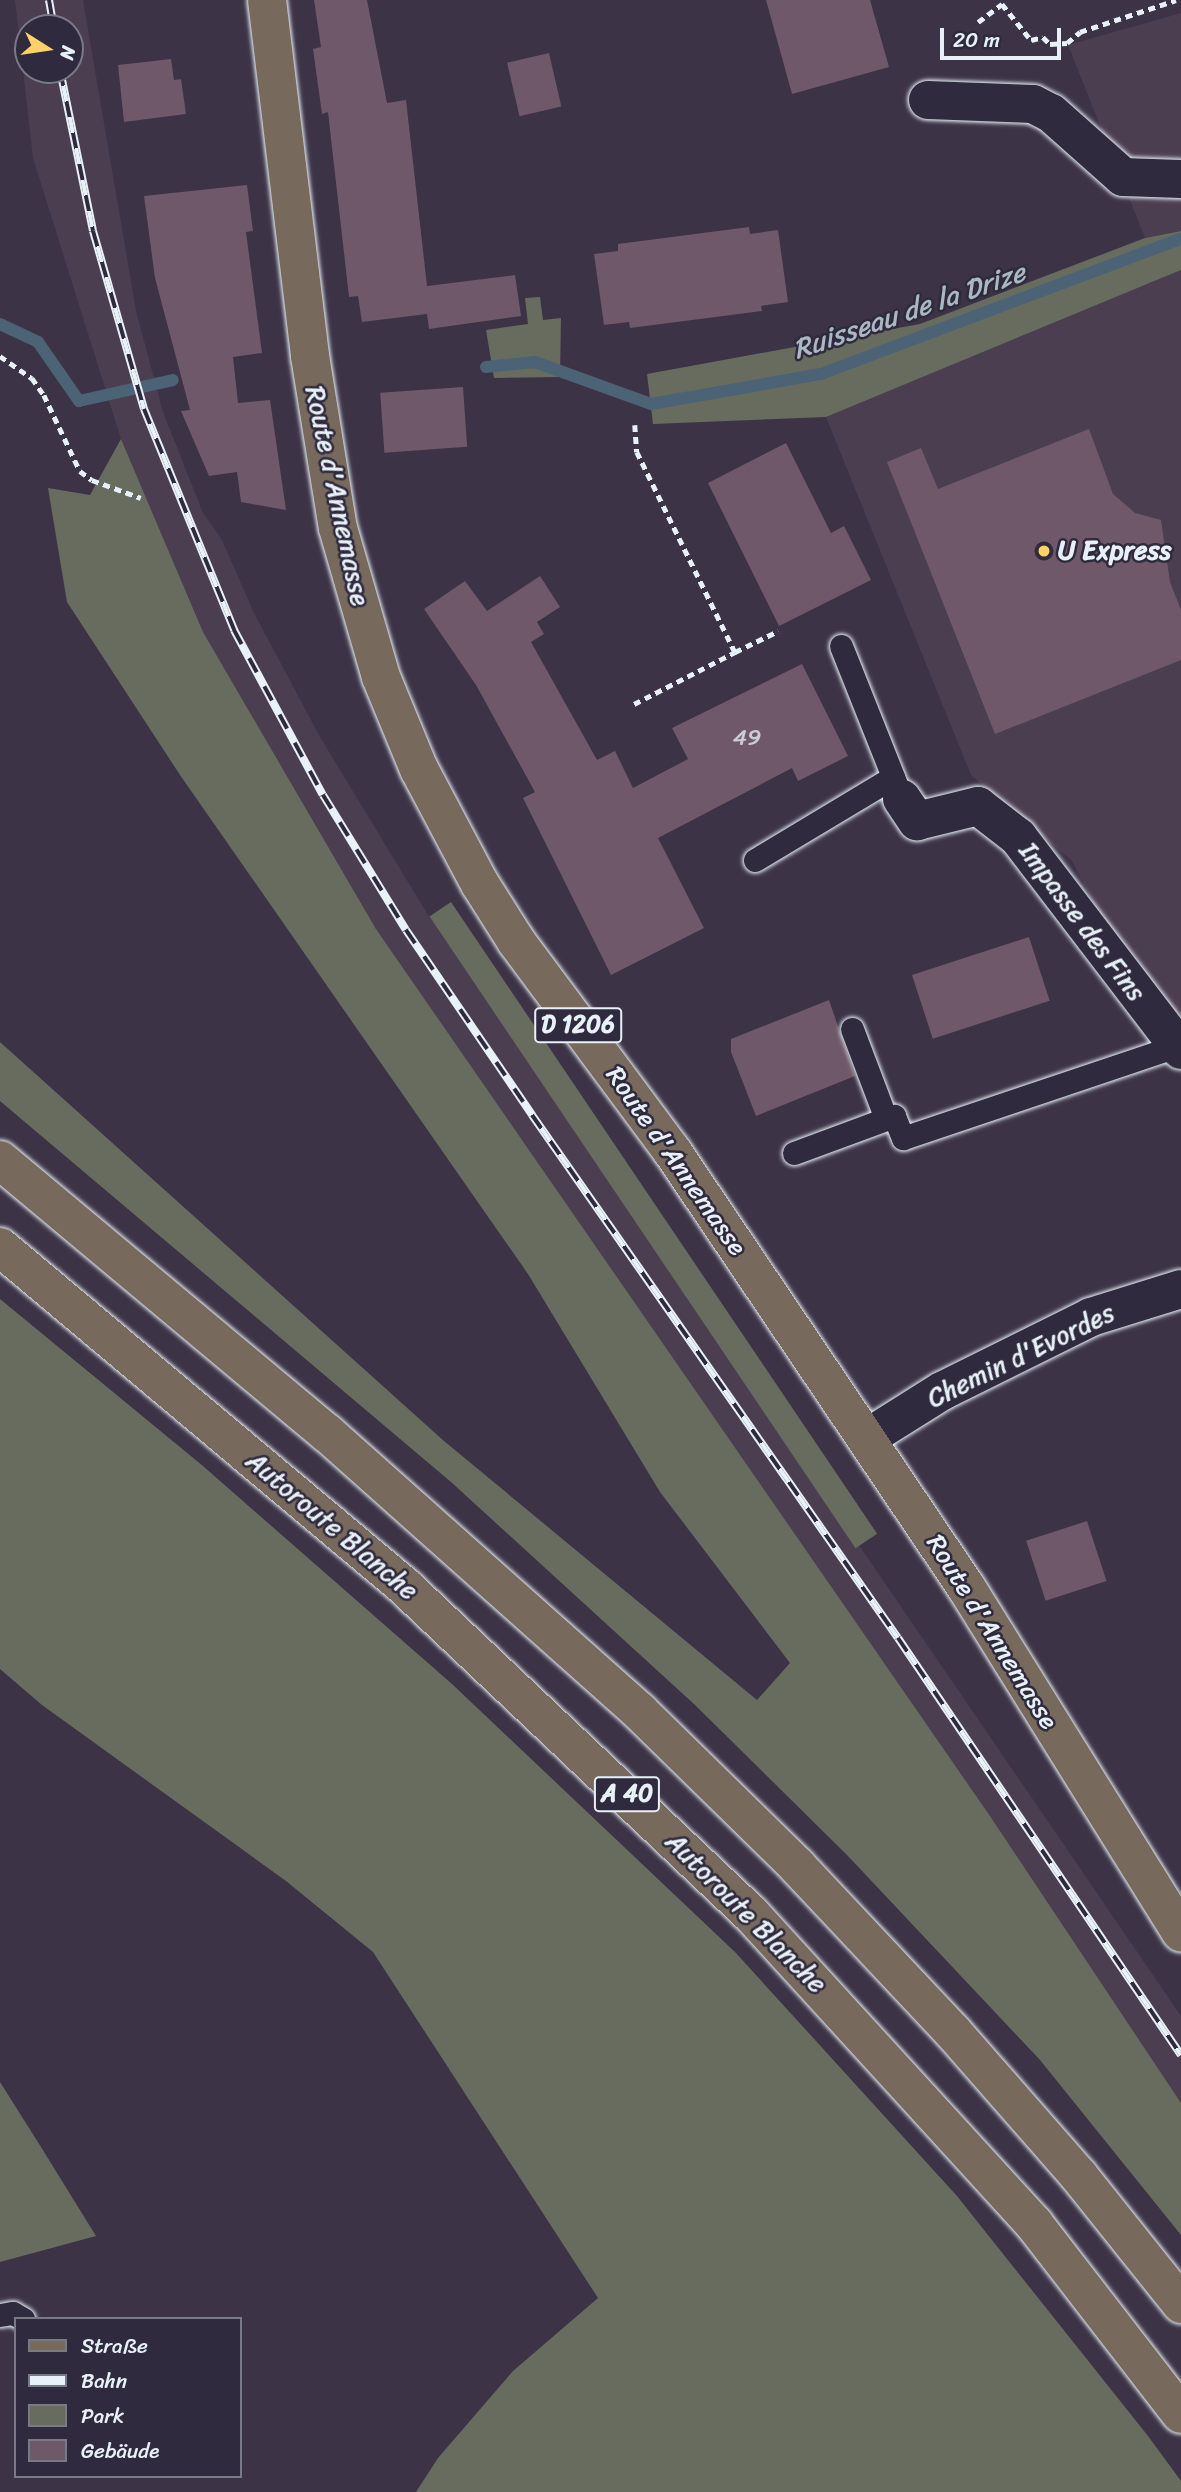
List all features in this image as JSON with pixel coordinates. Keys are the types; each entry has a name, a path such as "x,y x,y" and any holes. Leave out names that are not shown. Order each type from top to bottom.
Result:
{"main road":[{"name":"Route d'Annemasse","path":"267,0 326,464 349,572 400,728 439,811 516,941 672,1151 966,1587 1181,1932"},
{"name":"A 40","path":"0,1160 327,1433 640,1712 797,1866 953,2032 1079,2176 1181,2304"},
{"name":"Autoroute Blanche","path":"0,1247 403,1585 751,1914 1034,2224 1181,2414"}],"street":[{"path":"928,100 1033,104 1051,113 1123,177 1181,178"},
{"name":"Impasse des Fins","path":"898,788 917,821 978,806 1018,836 1179,1048"},
{"name":"Chemin d'Evordes","path":"867,1438 942,1391 1079,1323 1181,1289"}],"lane":[{"path":"755,860 898,788 841,646"},
{"path":"852,1029 886,1119"},
{"path":"794,1153 894,1116 903,1138 1179,1048"},
{"path":"0,2315 13,2313 20,2317"}],"path":[{"path":"978,22 1002,4 1031,40 1043,37 1050,44 1067,43 1080,32 1176,0"},
{"path":"0,356 32,379 44,395 80,471 92,480 141,498"},
{"path":"635,425 637,452 735,652"},
{"path":"634,704 778,631"}],"shaded area":[{"path":"15,0 83,0 136,311 163,412 203,513 221,538 254,613 320,737 428,915 1181,2016 1181,2103 990,1816 376,929 203,632 121,439 33,158 25,84 84,84 84,14 17,14"},
{"path":"1181,13 1181,231 1145,238 1068,45"},
{"path":"1181,270 1181,1023 1105,924 1072,861 971,775 826,417"}],"green space":[{"path":"1181,231 1181,270 826,417 653,424 647,374 920,324 1145,238"},
{"path":"540,297 543,320 561,318 560,377 494,378 486,330 528,324 525,298"},
{"path":"121,439 203,632 376,929 990,1816 1181,2103 1181,2235 1040,2060 847,1855 695,1705 451,1482 0,1101 0,1042 444,1441 757,1700 790,1663 660,1492 528,1274 180,775 67,602 48,488 90,495"},
{"path":"451,902 877,1534 856,1548 429,917"},
{"path":"0,1299 203,1466 452,1684 735,1952 957,2196 1148,2436 1181,2481 1181,2492 416,2492 438,2458 513,2371 598,2298 373,1952 286,1881 42,1705 0,1669"},
{"path":"0,2082 41,2147 96,2236 0,2262"}],"building":[{"path":"314,0 367,0 387,103 406,100 427,286 515,275 521,316 429,329 427,314 362,322 358,296 349,297 328,112 322,114 313,49 321,47"},
{"path":"766,0 870,0 889,67 792,94"},
{"path":"549,53 561,107 519,116 507,63"},
{"path":"171,59 174,80 181,79 186,114 124,122 118,65"},
{"path":"247,185 253,231 246,232 262,353 233,357 238,403 270,400 286,510 241,502 237,472 209,476 181,411 190,410 155,278 144,196"},
{"path":"749,227 750,234 778,230 788,302 761,306 762,311 630,328 629,322 604,325 594,254 618,251 618,244"},
{"path":"463,387 467,447 384,453 380,393"},
{"name":"U Express","path":"1089,429 1113,494 1135,513 1161,520 1170,582 1181,610 1181,660 995,734 887,462 921,448 938,489"},
{"path":"786,443 831,533 844,526 871,580 779,626 708,483"},
{"path":"540,576 560,607 537,622 544,634 531,642 597,760 615,751 633,788 688,759 672,728 802,664 848,756 798,781 792,768 658,838 704,928 611,975 523,798 535,792 476,685 424,609 465,581 487,611"},
{"path":"1029,937 1050,1001 933,1039 912,975"},
{"path":"829,1000 855,1076 756,1116 731,1052 731,1039"},
{"path":"1087,1521 1106,1581 1046,1601 1026,1541"}],"waterway":[{"name":"Ruisseau de la Drize","path":"486,367 535,362 651,404 821,374 1181,239"},
{"name":"Ruisseau de la Drize","path":"0,324 38,342 79,401 173,380"}],"railway":[{"path":"49,0 52,14"},
{"path":"63,84 93,231 144,409 234,630 323,795 406,930 532,1115 898,1638 1181,2055"}],"place":[{"name":"U Express","path":"1044,551"}]}
